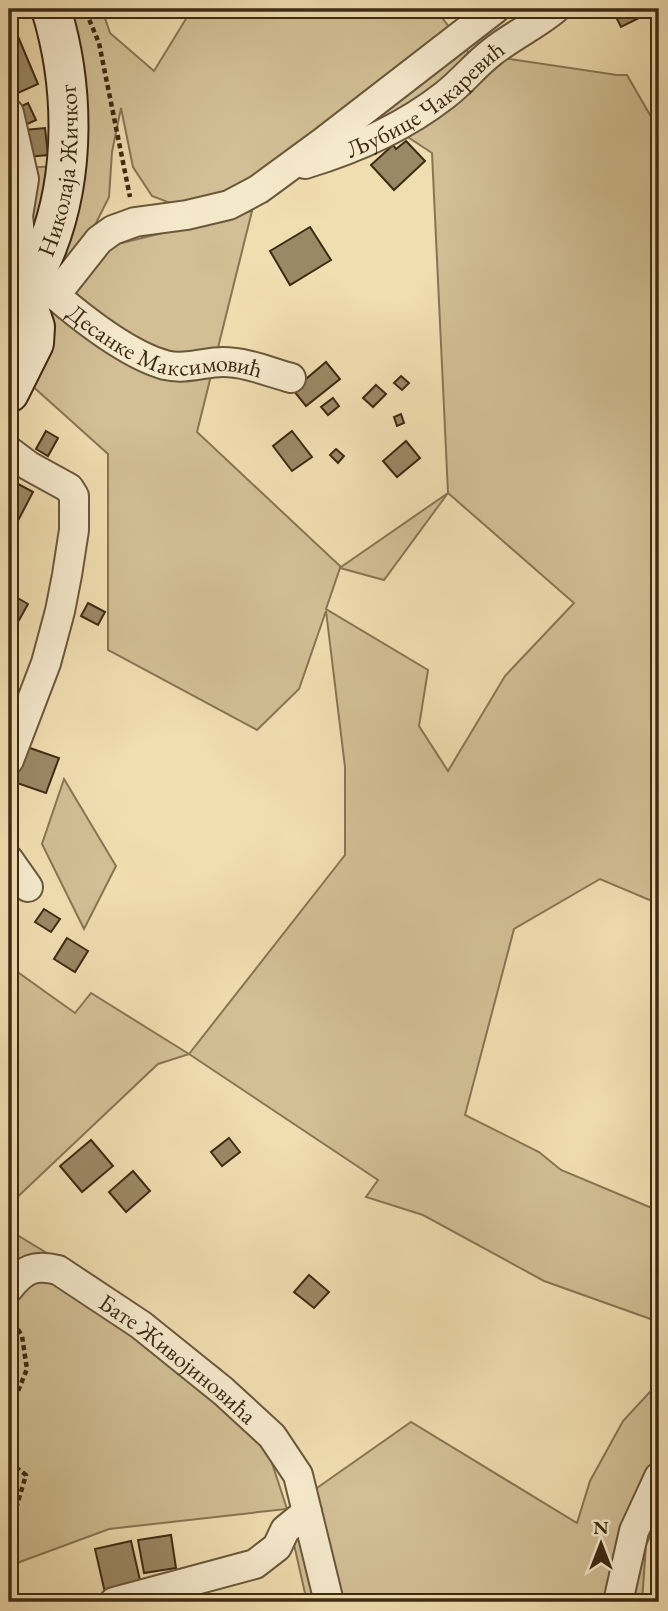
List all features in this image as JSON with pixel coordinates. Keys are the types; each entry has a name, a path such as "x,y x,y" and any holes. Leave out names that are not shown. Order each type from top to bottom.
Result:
{"street":[{"name":"Николаја Жичког","path":"9,324 38,282 58,213 63,184 68,127 64,59 51,9"},
{"name":"Љубице Чакаревић","path":"38,282 65,283 99,240 113,230 135,222 187,215 229,205 259,189 495,9"},
{"name":"Љубице Чакаревић","path":"285,170 340,154 411,119 446,94 502,44 555,9"},
{"path":"9,113 24,179 18,216 21,242 38,282"},
{"name":"Десанке Максимовић","path":"9,393 34,343 35,327 29,309 38,282 79,317 141,355 166,365 194,367 220,362 236,363 291,378"},
{"path":"9,450 29,466 69,488 74,496 74,530 60,611 46,663 9,760"},
{"path":"9,860 28,887"},
{"name":"Бате Живојиновића","path":"9,1287 29,1269 43,1266 58,1270 141,1325 223,1391 272,1436 298,1475 329,1602"},
{"path":"618,1602 634,1531 659,1477"},
{"path":"114,1602 255,1564 277,1547 285,1530 307,1512"}],"path":[{"path":"85,9 99,43 135,222"},
{"path":"9,1315 22,1336 27,1369 9,1413"},
{"path":"9,1462 26,1475 9,1532"}],"shaded area":[{"path":"62,9 102,9 110,33 154,71 192,9 440,9 437,11 469,53 627,75 653,120 659,118 659,904 600,879 514,929 465,1115 539,1152 561,1170 659,1211 659,1322 544,1281 423,1215 366,1197 378,1180 189,1054 345,855 345,767 326,611 299,689 257,730 108,650 108,454 9,365 9,135 27,168 54,166","holes":["121,108 133,167 152,196 183,208 255,184 377,117 432,153 448,493 341,567 197,432 252,211 81,253 109,197 112,152","448,493 574,603 505,676 448,771 419,726 428,670 326,609 340,568 384,580"]},
{"path":"64,779 116,866 84,929 42,844"},
{"path":"9,966 75,1013 91,993 189,1054 158,1064 9,1205"},
{"path":"9,1230 121,1298 221,1370 271,1460 287,1509 411,1422 577,1523 590,1481 623,1421 659,1382 659,1517 646,1545 642,1602 307,1602 286,1509 109,1529 9,1566"}],"building":[{"path":"612,9 647,9 649,13 621,27"},
{"path":"9,15 38,84 9,97"},
{"path":"28,103 36,120 21,127 13,110"},
{"path":"45,128 48,155 27,157 24,130"},
{"path":"406,141 425,161 394,190 371,165 393,145 396,149"},
{"path":"310,227 331,260 290,285 270,251"},
{"path":"326,362 340,379 306,406 293,390"},
{"path":"401,376 409,383 402,390 394,383"},
{"path":"376,385 386,394 373,407 363,398"},
{"path":"333,398 339,406 328,415 321,407"},
{"path":"401,414 404,423 397,426 394,417"},
{"path":"46,431 58,438 48,456 36,449"},
{"path":"292,431 312,457 292,471 273,446"},
{"path":"406,441 420,458 397,477 383,461"},
{"path":"336,449 344,456 338,463 330,455"},
{"path":"9,479 33,492 11,534 9,533"},
{"path":"9,593 28,604 18,622 9,617"},
{"path":"88,603 105,612 98,625 81,616"},
{"path":"27,747 59,758 46,793 14,782"},
{"path":"44,909 60,919 51,932 35,922"},
{"path":"67,938 88,951 75,972 54,959"},
{"path":"229,1138 240,1152 222,1166 211,1152"},
{"path":"91,1140 113,1166 82,1192 60,1166"},
{"path":"133,1171 150,1191 126,1212 109,1192"},
{"path":"309,1275 329,1292 314,1308 294,1292"},
{"path":"171,1535 176,1568 144,1573 138,1540"},
{"path":"131,1541 142,1589 106,1597 95,1549"}]}
